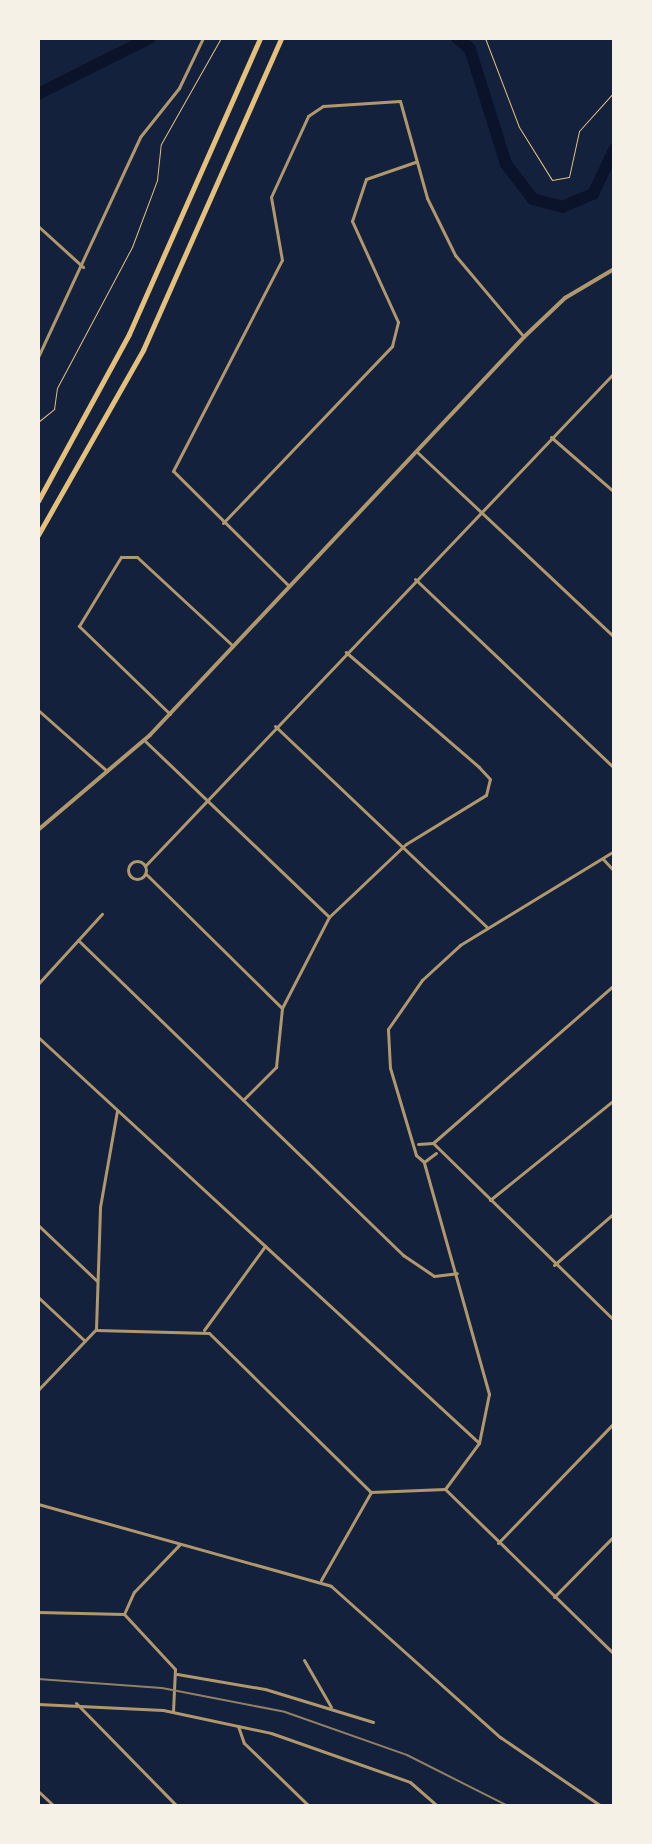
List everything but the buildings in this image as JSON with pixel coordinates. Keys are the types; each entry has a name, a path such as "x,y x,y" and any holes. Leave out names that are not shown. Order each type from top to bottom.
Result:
{"highway":[{"path":"38,501 129,334 260,38"},
{"path":"38,535 143,350 281,38"}],"street":[{"path":"39,354 83,267 140,137 179,88 203,38"},
{"path":"289,586 179,484 174,459 282,260 271,197 308,116 323,106 400,101 415,162 455,255 524,337"},
{"path":"223,523 392,346 398,322 352,221 366,179 415,162"},
{"path":"38,226 83,267"},
{"path":"38,830 170,714 524,337 565,298 614,269"},
{"path":"282,1008 146,874 145,866 614,373"},
{"path":"551,437 614,492"},
{"path":"416,451 614,637"},
{"path":"170,714 79,626 121,557 137,557 233,646"},
{"path":"415,579 614,768"},
{"path":"243,1100 276,1067 282,1008 329,917 406,844 486,795 490,779 346,652"},
{"path":"38,710 108,771"},
{"path":"275,726 406,844 487,927"},
{"path":"144,740 329,917"},
{"path":"445,1489 479,1443 489,1394 424,1162 416,1155 418,1144 390,1068 388,1029 422,980 487,927 614,851"},
{"path":"602,858 614,871"},
{"path":"145,866 135,861 128,869 136,879 146,874"},
{"path":"38,984 102,914"},
{"path":"78,940 410,1261 434,1276 457,1273"},
{"path":"418,1144 433,1143 550,1048 614,985"},
{"path":"38,1037 479,1443"},
{"path":"488,1201 614,1100"},
{"path":"38,1390 96,1330 97,1281 117,1110"},
{"path":"433,1143 436,1153 614,1320"},
{"path":"424,1162 436,1153"},
{"path":"554,1265 613,1216"},
{"path":"38,1225 97,1281"},
{"path":"204,1331 265,1246"},
{"path":"38,1297 85,1341"},
{"path":"96,1330 204,1331 371,1492 445,1489 614,1654"},
{"path":"498,1543 614,1423"},
{"path":"320,1581 371,1492"},
{"path":"38,1504 320,1581 500,1737 601,1806"},
{"path":"554,1597 614,1536"},
{"path":"124,1614 134,1592 180,1544"},
{"path":"38,1612 124,1614 177,1674 331,1707 373,1722"},
{"path":"304,1660 331,1707"},
{"path":"173,1712 177,1674"},
{"path":"76,1703 177,1806"},
{"path":"38,1704 76,1703 173,1712 238,1726 383,1771 421,1788 438,1806"},
{"path":"238,1726 241,1739 309,1806"},
{"path":"38,1791 54,1806"}],"path":[{"path":"38,422 54,409 57,388 132,247 157,180 161,144 221,38"},
{"path":"485,38 519,127 552,180 573,170 579,131 614,92"}],"waterway":[{"path":"38,94 150,38"},
{"path":"457,38 470,49 506,164 533,199 562,207 593,194 614,150"}],"railway":[{"path":"38,1679 162,1688 285,1712 407,1755 508,1806"}]}
